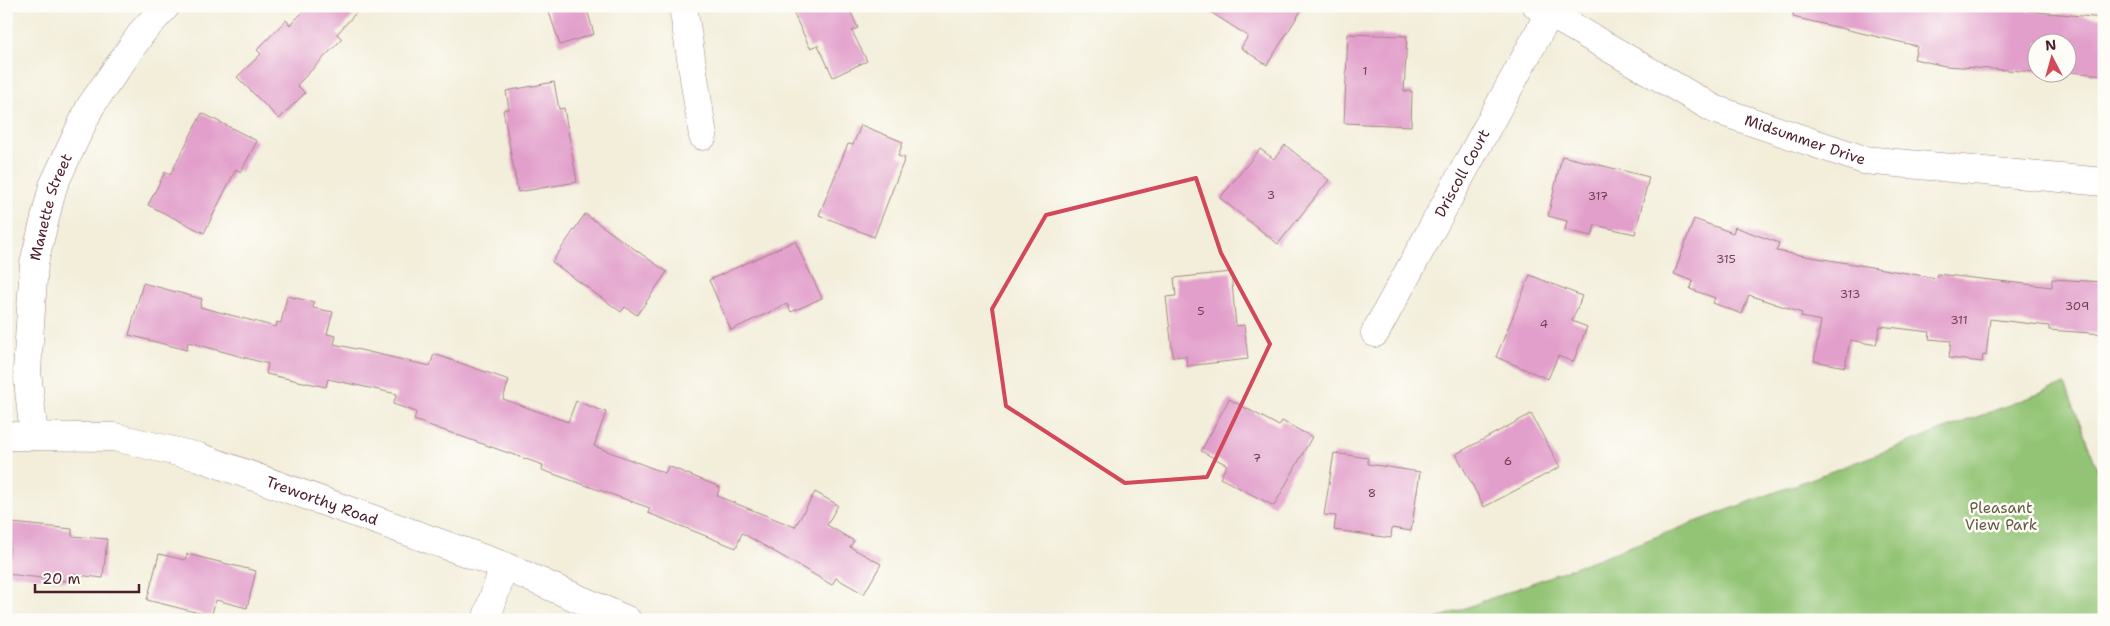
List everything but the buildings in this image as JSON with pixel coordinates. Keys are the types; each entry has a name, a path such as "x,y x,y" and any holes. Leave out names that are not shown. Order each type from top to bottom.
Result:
{"street":[{"name":"Manette Street","path":"34,436 27,371 34,263 53,186 90,107 144,31 166,6"},
{"path":"682,6 703,136"},
{"name":"Midsummer Drive","path":"1543,10 1714,109 1864,160 2104,182"},
{"name":"Driscoll Court","path":"1376,333 1543,10"},
{"name":"Treworthy Road","path":"6,436 114,437 199,457 504,566 627,620"},
{"path":"486,620 504,566"}],"highlighted area":[{"path":"1196,178 1221,253 1270,344 1207,477 1125,483 1006,406 992,309 1046,215"}],"green space":[{"name":"Pleasant View Park","path":"2065,384 2104,486 2104,620 1433,620"}]}
